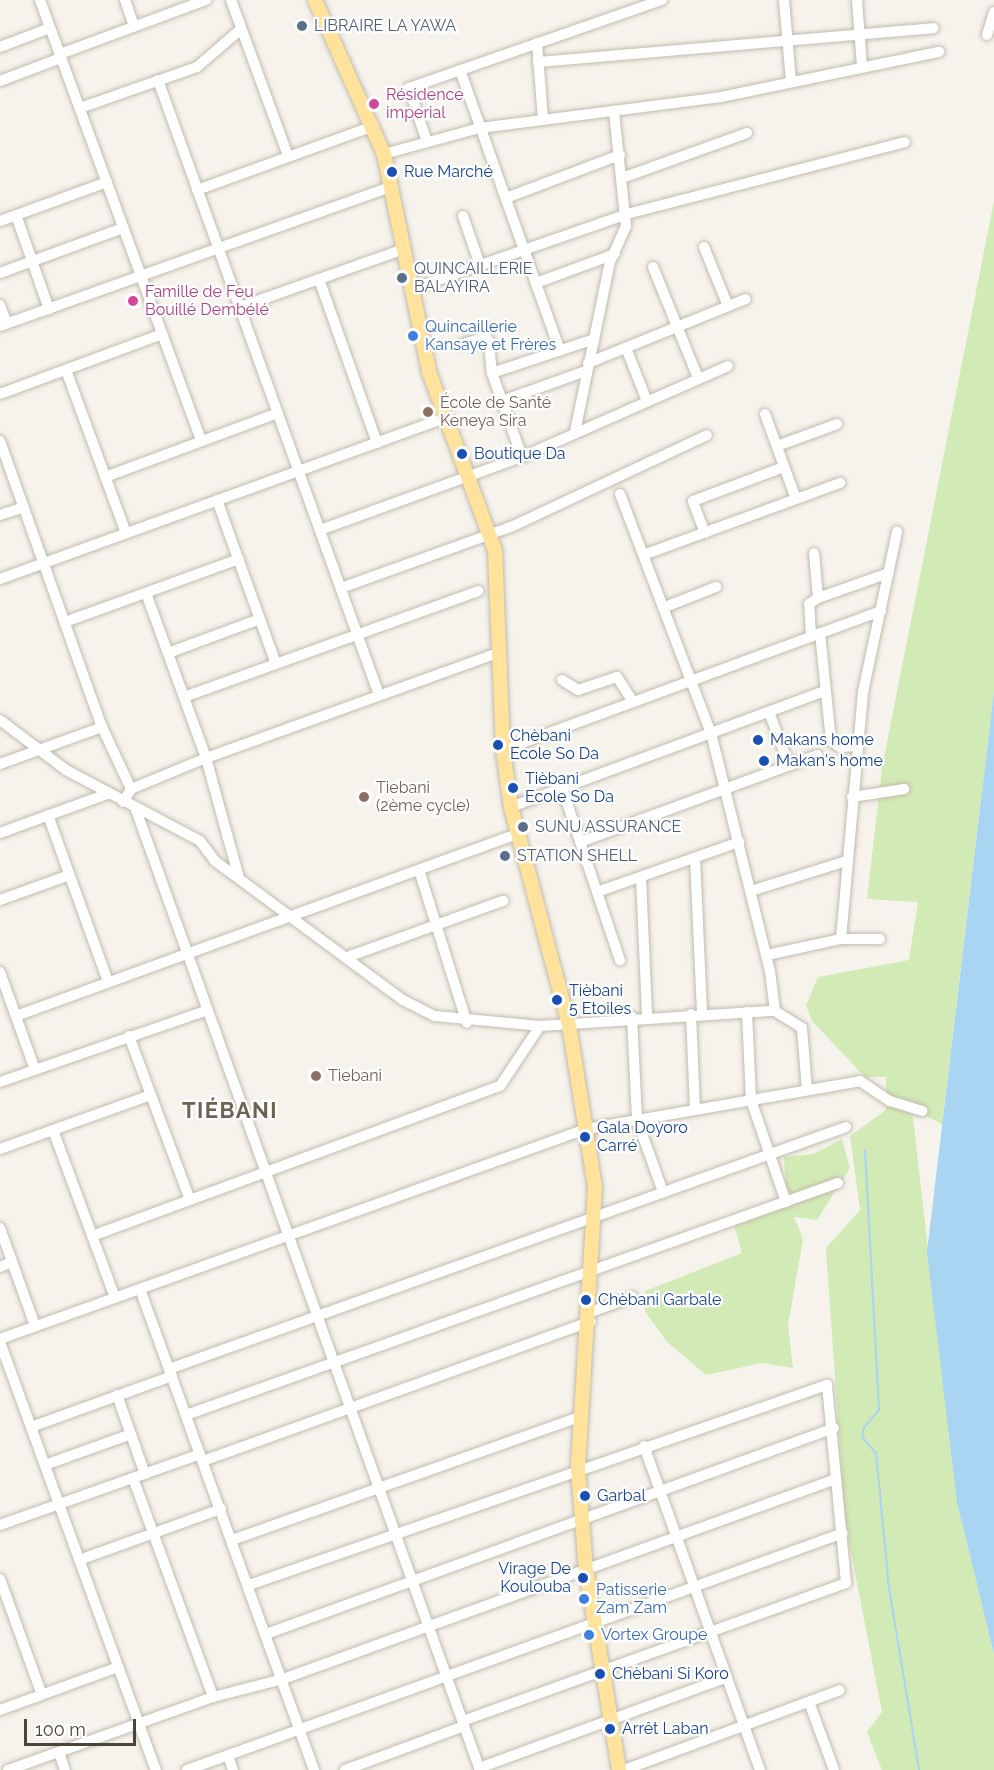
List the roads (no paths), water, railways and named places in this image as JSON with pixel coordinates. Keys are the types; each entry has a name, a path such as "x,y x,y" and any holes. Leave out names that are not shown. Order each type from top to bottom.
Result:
{"main road":[{"path":"315,0 374,126 384,154 429,372 492,534 502,750 517,834 569,1025 597,1216 578,1469 580,1520 619,1770"}],"street":[{"path":"40,0 201,441"},
{"path":"125,0 134,26"},
{"path":"0,81 134,26 206,0"},
{"path":"231,0 288,156"},
{"path":"427,142 409,88 662,0"},
{"path":"784,0 791,82"},
{"path":"857,0 862,68"},
{"path":"987,35 994,12"},
{"path":"0,47 50,28"},
{"path":"538,62 934,28"},
{"path":"80,108 197,67 241,29"},
{"path":"537,44 543,120"},
{"path":"384,154 480,128 614,111 791,82 939,52"},
{"path":"460,70 561,351"},
{"path":"158,80 379,695"},
{"path":"575,432 587,367 627,214 614,111"},
{"path":"197,190 374,126"},
{"path":"622,178 747,133"},
{"path":"412,289 627,214 905,142"},
{"path":"506,198 620,155"},
{"path":"0,221 106,182"},
{"path":"0,305 4,325 391,187"},
{"path":"16,215 49,309"},
{"path":"463,216 480,266"},
{"path":"0,273 123,228"},
{"path":"704,246 728,306"},
{"path":"240,307 404,249"},
{"path":"536,283 615,254"},
{"path":"653,267 698,378"},
{"path":"319,279 377,442"},
{"path":"502,401 746,299"},
{"path":"0,394 162,334"},
{"path":"463,344 486,337 492,373 522,457"},
{"path":"492,373 594,339"},
{"path":"626,348 647,401"},
{"path":"320,530 522,457 728,366"},
{"path":"66,369 126,533"},
{"path":"105,477 278,413"},
{"path":"765,414 796,499"},
{"path":"0,579 446,418"},
{"path":"777,446 837,424"},
{"path":"341,588 492,534 707,435"},
{"path":"0,441 102,727 131,789"},
{"path":"705,533 693,501 784,467"},
{"path":"645,555 840,483"},
{"path":"620,494 711,733 767,955 775,1011"},
{"path":"217,500 276,664"},
{"path":"0,515 24,507"},
{"path":"842,939 846,861 858,746 897,532"},
{"path":"814,553 818,598"},
{"path":"65,622 238,559"},
{"path":"858,746 833,746 809,604 818,598 889,573"},
{"path":"665,608 716,587"},
{"path":"184,697 479,591"},
{"path":"146,593 206,758 239,878"},
{"path":"502,750 881,611"},
{"path":"168,653 260,619"},
{"path":"123,802 131,789 206,758 497,653"},
{"path":"562,680 578,690 617,676 633,702"},
{"path":"511,807 825,692"},
{"path":"769,712 789,765"},
{"path":"0,720 37,750 107,794 200,841 215,861 289,916 350,956 403,1000 435,1016 467,1023 540,1026 569,1025 632,1017 775,1011 802,1028 807,1090"},
{"path":"0,764 102,727"},
{"path":"580,842 818,755"},
{"path":"562,788 620,960"},
{"path":"852,797 904,789"},
{"path":"0,832 107,794"},
{"path":"135,807 205,1011 266,1172 480,1769 727,1677"},
{"path":"48,815 108,982"},
{"path":"16,1016 517,834"},
{"path":"597,892 740,842"},
{"path":"695,858 695,1110"},
{"path":"751,891 846,861"},
{"path":"419,870 438,924 467,1023"},
{"path":"0,900 70,875"},
{"path":"641,877 647,1017"},
{"path":"350,956 503,901"},
{"path":"767,955 842,939 880,939"},
{"path":"0,972 35,1070"},
{"path":"0,1082 205,1011"},
{"path":"747,1012 751,1100 786,1202"},
{"path":"632,1017 637,1120 663,1192"},
{"path":"92,1236 500,1086 540,1026"},
{"path":"129,1036 190,1200"},
{"path":"156,1770 0,1340 586,1129 860,1080 890,1101 923,1112"},
{"path":"0,1149 151,1095"},
{"path":"31,1426 117,1395 170,1372 317,1316 846,1127"},
{"path":"53,1130 115,1298"},
{"path":"186,1415 838,1184"},
{"path":"0,1228 35,1326"},
{"path":"0,1267 12,1262"},
{"path":"140,1289 283,1678 314,1770"},
{"path":"0,1525 133,1478 350,1408 591,1316 632,1297"},
{"path":"249,1585 817,1385 827,1384 834,1428 836,1479 846,1583 602,1671 345,1770"},
{"path":"117,1395 145,1474"},
{"path":"232,1540 582,1416"},
{"path":"266,1634 834,1428"},
{"path":"45,1465 131,1434"},
{"path":"644,1446 760,1770"},
{"path":"133,1478 213,1697"},
{"path":"9,1770 213,1697 283,1678 836,1479"},
{"path":"79,1560 221,1509"},
{"path":"188,1770 693,1584 843,1533"},
{"path":"1,1585 42,1695"},
{"path":"0,1710 118,1667"},
{"path":"624,1770 840,1690"},
{"path":"809,1702 834,1770"},
{"path":"59,1752 65,1770"},
{"path":"228,1755 233,1770"}],"water":[{"path":"994,691 994,1654 957,1503 927,1252"}],"waterway":[{"path":"865,1150 879,1410 864,1427 862,1437 876,1453 889,1588 919,1770"}],"place":[{"name":"LIBRAIRE LA YAWA","path":"302,26"},
{"name":"Résidence imperial","path":"374,104"},
{"name":"Rue Marché","path":"392,172"},
{"name":"QUINCAILLERIE BALAYIRA","path":"402,278"},
{"name":"Famille de Feu Bouillé Dembélé","path":"133,301"},
{"name":"Quincaillerie Kansaye et Frères","path":"413,336"},
{"name":"École de Santé Keneya Sira","path":"428,412"},
{"name":"Boutique Da","path":"462,454"},
{"name":"Makans home","path":"758,740"},
{"name":"Chèbani Ecole So Da","path":"498,745"},
{"name":"Makan's home","path":"764,761"},
{"name":"Tièbani Ecole So Da","path":"513,788"},
{"name":"Tiebani (2ème cycle)","path":"364,797"},
{"name":"SUNU ASSURANCE","path":"523,827"},
{"name":"STATION SHELL","path":"505,856"},
{"name":"Tièbani 5 Etoiles","path":"557,1000"},
{"name":"Tiebani","path":"316,1076"},
{"name":"Gala Doyoro Carré","path":"585,1137"},
{"name":"Chèbani Garbale","path":"586,1300"},
{"name":"Garbal","path":"585,1496"},
{"name":"Virage De Koulouba","path":"583,1578"},
{"name":"Patisserie Zam Zam","path":"584,1599"},
{"name":"Vortex Groupe","path":"589,1635"},
{"name":"Chèbani Si Koro","path":"600,1674"},
{"name":"Arrêt Laban","path":"610,1729"}],"district":[{"name":"TIÉBANI","path":"230,1111"}]}
